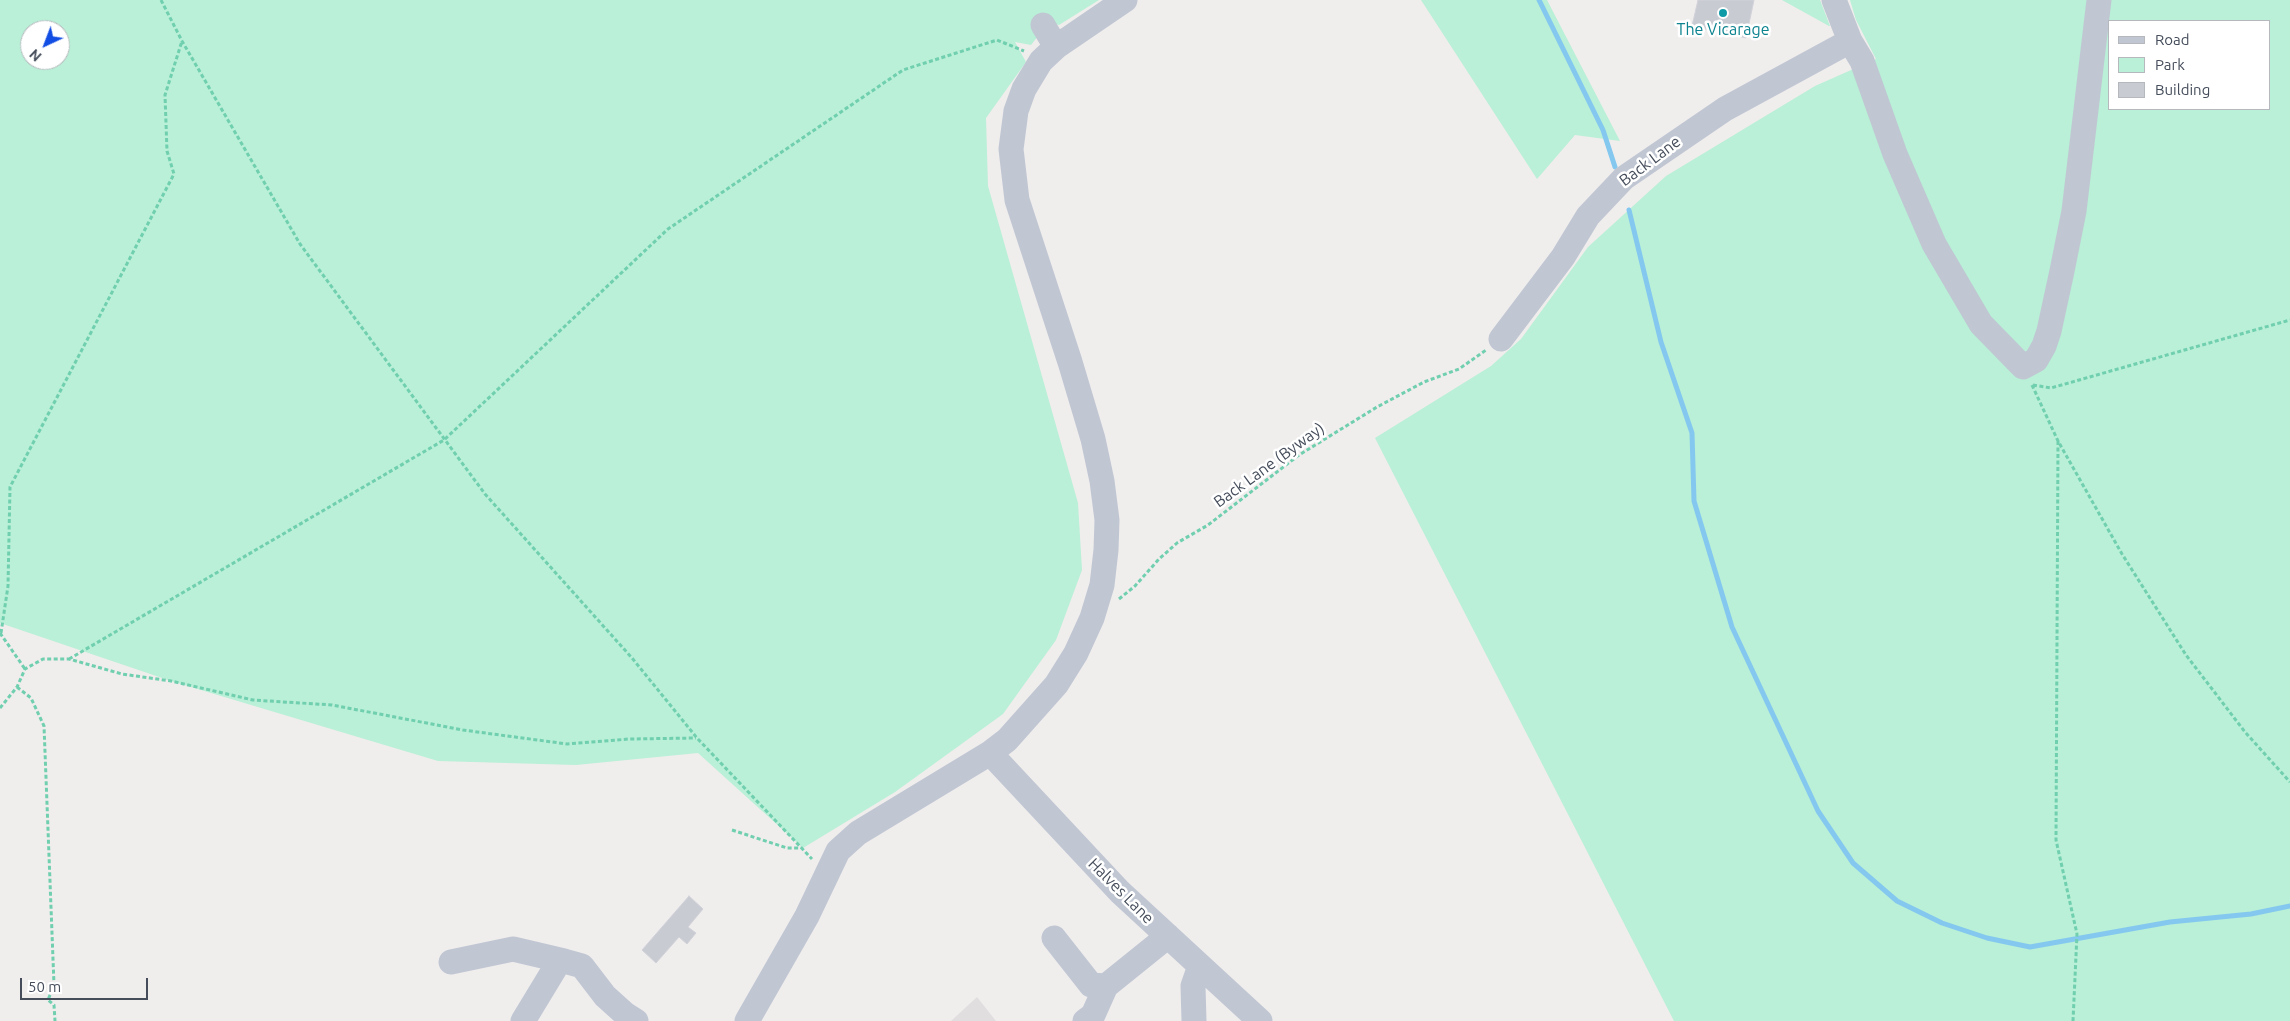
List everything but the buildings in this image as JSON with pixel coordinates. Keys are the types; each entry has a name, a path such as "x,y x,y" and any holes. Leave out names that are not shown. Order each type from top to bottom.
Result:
{"street":[{"path":"747,1021 807,916 838,851 858,833 990,753 1007,740 1056,685 1076,653 1092,618 1102,585 1106,550 1107,520 1102,481 1093,439 1070,362 1016,200 1011,149 1016,111 1024,90 1048,54 1125,0"},
{"path":"1834,0 1850,41 1862,61 1895,154 1934,244 1981,324 2023,366 2036,360 2044,346 2062,270 2074,211 2099,0"},
{"path":"1043,25 1048,54"},
{"name":"Back Lane","path":"1501,339 1563,257 1588,216 1624,178 1725,109 1850,41"},
{"name":"Halves Lane","path":"990,753 1120,892 1260,1021"},
{"path":"1092,1019 1106,986 1168,936"},
{"path":"1054,938 1091,985 1106,986"},
{"path":"451,962 512,949 582,966 605,996 636,1021"},
{"path":"523,1021 557,965 564,961"},
{"path":"1194,1021 1193,986 1200,966"}],"path":[{"path":"161,0 182,41 300,244 485,494 632,658 697,738 826,874"},
{"path":"68,660 444,440 668,229 903,70 997,40 1018,48 1048,54"},
{"path":"25,670 0,633 8,586 10,488 174,174 167,151 165,95 182,41"},
{"path":"2290,320 2052,388 2031,384 2058,441 2122,554 2186,655 2245,732 2290,782"},
{"name":"Back Lane (Byway)","path":"1092,618 1111,606 1135,586 1158,559 1177,543 1208,525 1299,455 1377,407 1424,382 1459,369 1501,339"},
{"path":"2058,441 2056,840 2077,934 2073,1021"},
{"path":"0,708 17,687 25,670 43,659 68,660 122,674 171,681 253,700 332,705 463,730 567,744 630,739 697,738"},
{"path":"17,687 31,698 44,726 54,985 48,1000 54,1005 55,1021"},
{"path":"732,830 787,848 803,848"}],"shaded area":[{"path":"977,997 996,1021 951,1021"}],"green space":[{"path":"0,0 1099,0 1059,25 1049,22 1031,45 1015,42 1026,62 986,118 988,186 1078,503 1082,570 1056,640 1003,714 895,792 803,848 698,753 576,765 438,761 171,681 0,623"},
{"path":"1421,0 1547,0 1620,141 1575,135 1537,179"},
{"path":"1782,0 1820,0 1830,26 1829,26"},
{"path":"1850,0 2290,0 2290,1021 1674,1021 1375,438 1491,366 1521,339 1588,247 1666,176 1815,86 1876,59 1856,20"}],"waterway":[{"path":"1539,0 1603,130 1615,167"},
{"path":"1629,210 1661,342 1692,433 1694,501 1732,627 1818,811 1853,863 1897,901 1942,923 1987,938 2030,947 2170,922 2251,914 2290,906"}],"place":[{"name":"The Vicarage","path":"1723,13"}]}
